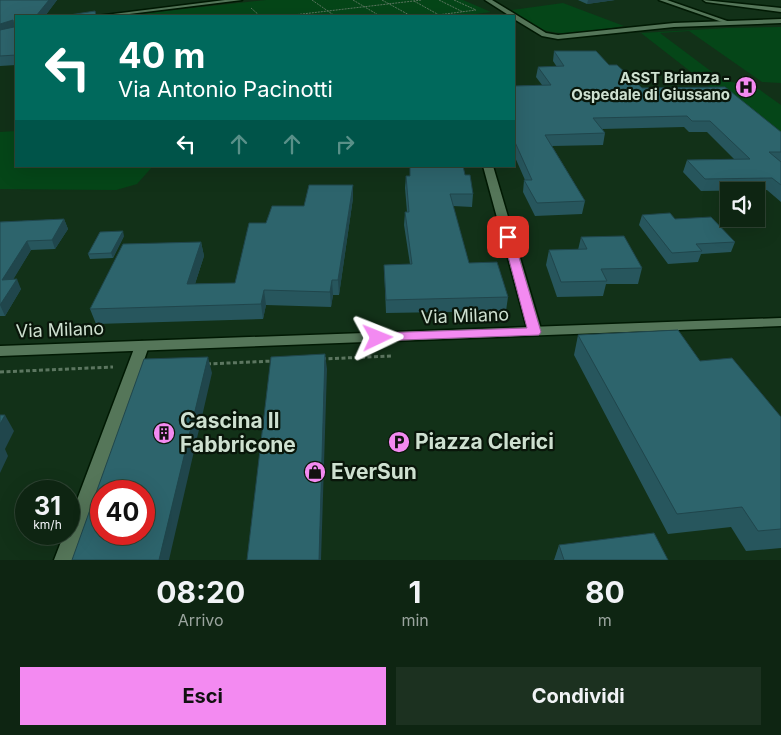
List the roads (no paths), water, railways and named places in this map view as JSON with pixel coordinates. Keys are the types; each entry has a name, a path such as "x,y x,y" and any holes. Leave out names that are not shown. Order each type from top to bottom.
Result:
{"street":[{"path":"108,15 206,2 239,0"},
{"path":"488,0 510,15"},
{"path":"662,0 727,22"},
{"path":"704,2 781,10"},
{"path":"715,5 781,14"},
{"path":"515,18 544,35 558,37 657,26 781,21"},
{"path":"488,167 534,332"},
{"name":"Via Milano","path":"0,351 781,322"},
{"path":"64,560 142,346"}],"place":[{"name":"ASST Brianza - Ospedale di Giussano","path":"746,87"},
{"name":"Cascina Il Fabbricone","path":"164,433"},
{"name":"Piazza Clerici","path":"399,442"},
{"name":"EverSun","path":"315,472"}]}
